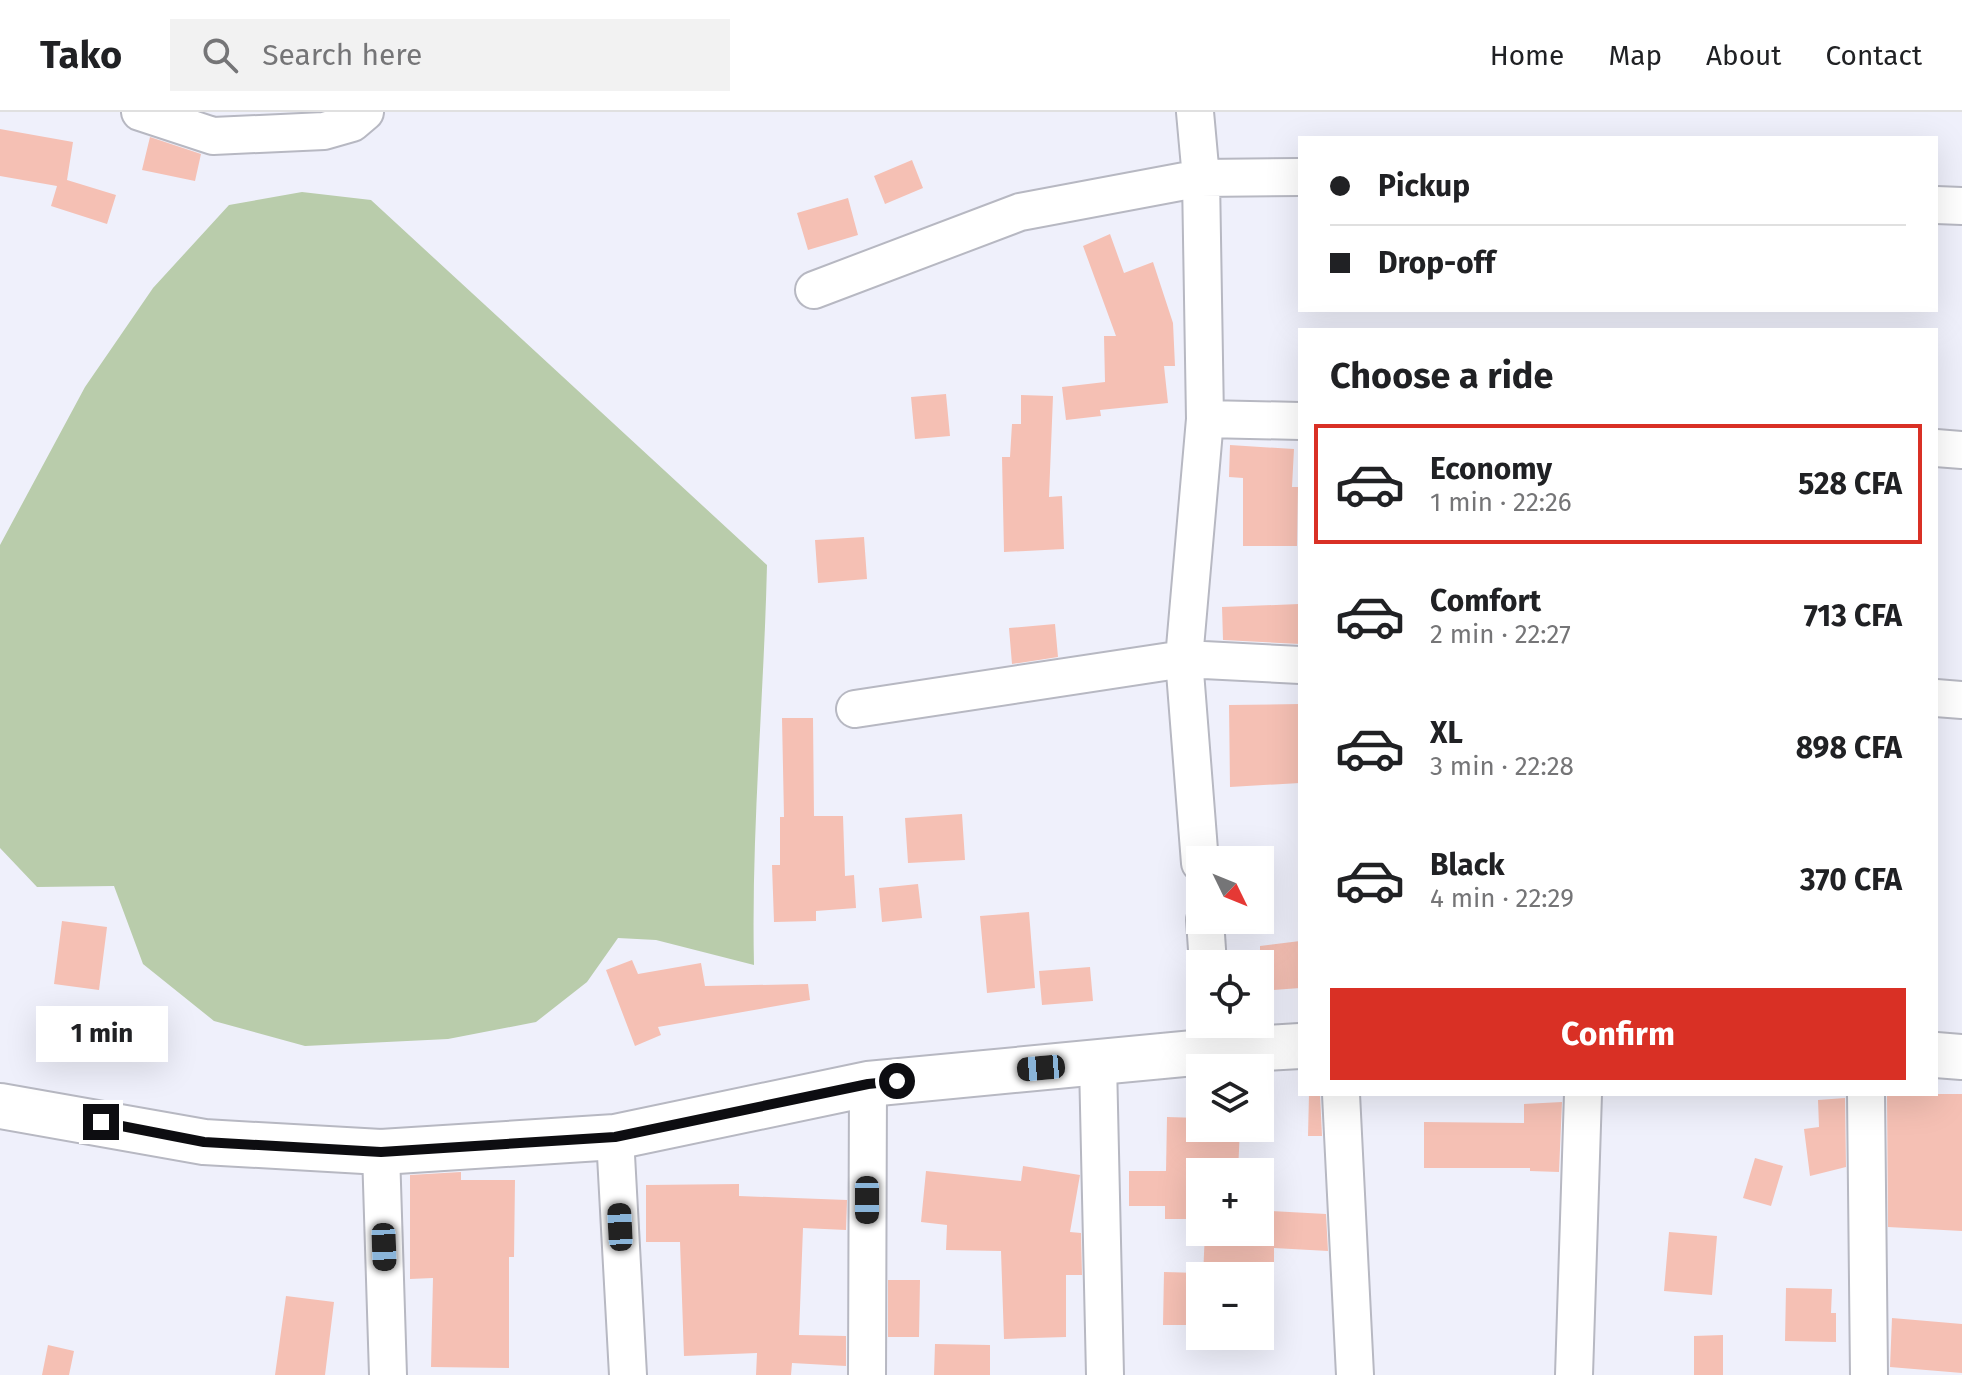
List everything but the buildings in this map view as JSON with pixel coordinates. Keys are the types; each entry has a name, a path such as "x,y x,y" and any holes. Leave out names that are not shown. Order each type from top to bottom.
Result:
{"street":[{"path":"140,112 213,136 324,131 352,123 365,112"},
{"path":"1195,112 1201,178 1205,419 1184,659 1199,846"},
{"path":"814,290 1020,212 1201,178 1298,177"},
{"path":"1938,205 1962,206"},
{"path":"1205,419 1298,421"},
{"path":"1938,448 1962,450"},
{"path":"855,709 1184,659 1298,665"},
{"path":"1938,698 1962,700"},
{"path":"0,1106 204,1142 381,1152 615,1137 868,1084 1098,1063 1210,1038"},
{"path":"1224,1038 1298,1046"},
{"path":"1938,1055 1962,1057"},
{"path":"1098,1063 1105,1375"},
{"path":"867,1375 868,1084"},
{"path":"1341,1096 1355,1375"},
{"path":"1574,1375 1583,1096"},
{"path":"1866,1096 1869,1375"},
{"path":"615,1137 628,1375"},
{"path":"381,1152 388,1375"}],"green space":[{"path":"302,192 371,200 767,565 754,865 754,965 656,940 618,938 587,982 536,1022 448,1039 305,1046 214,1021 143,964 114,886 37,887 0,848 0,545 85,387 153,288 229,205"}],"route":[{"path":"101,1122 204,1142 381,1152 615,1137 868,1084 897,1081"}]}
